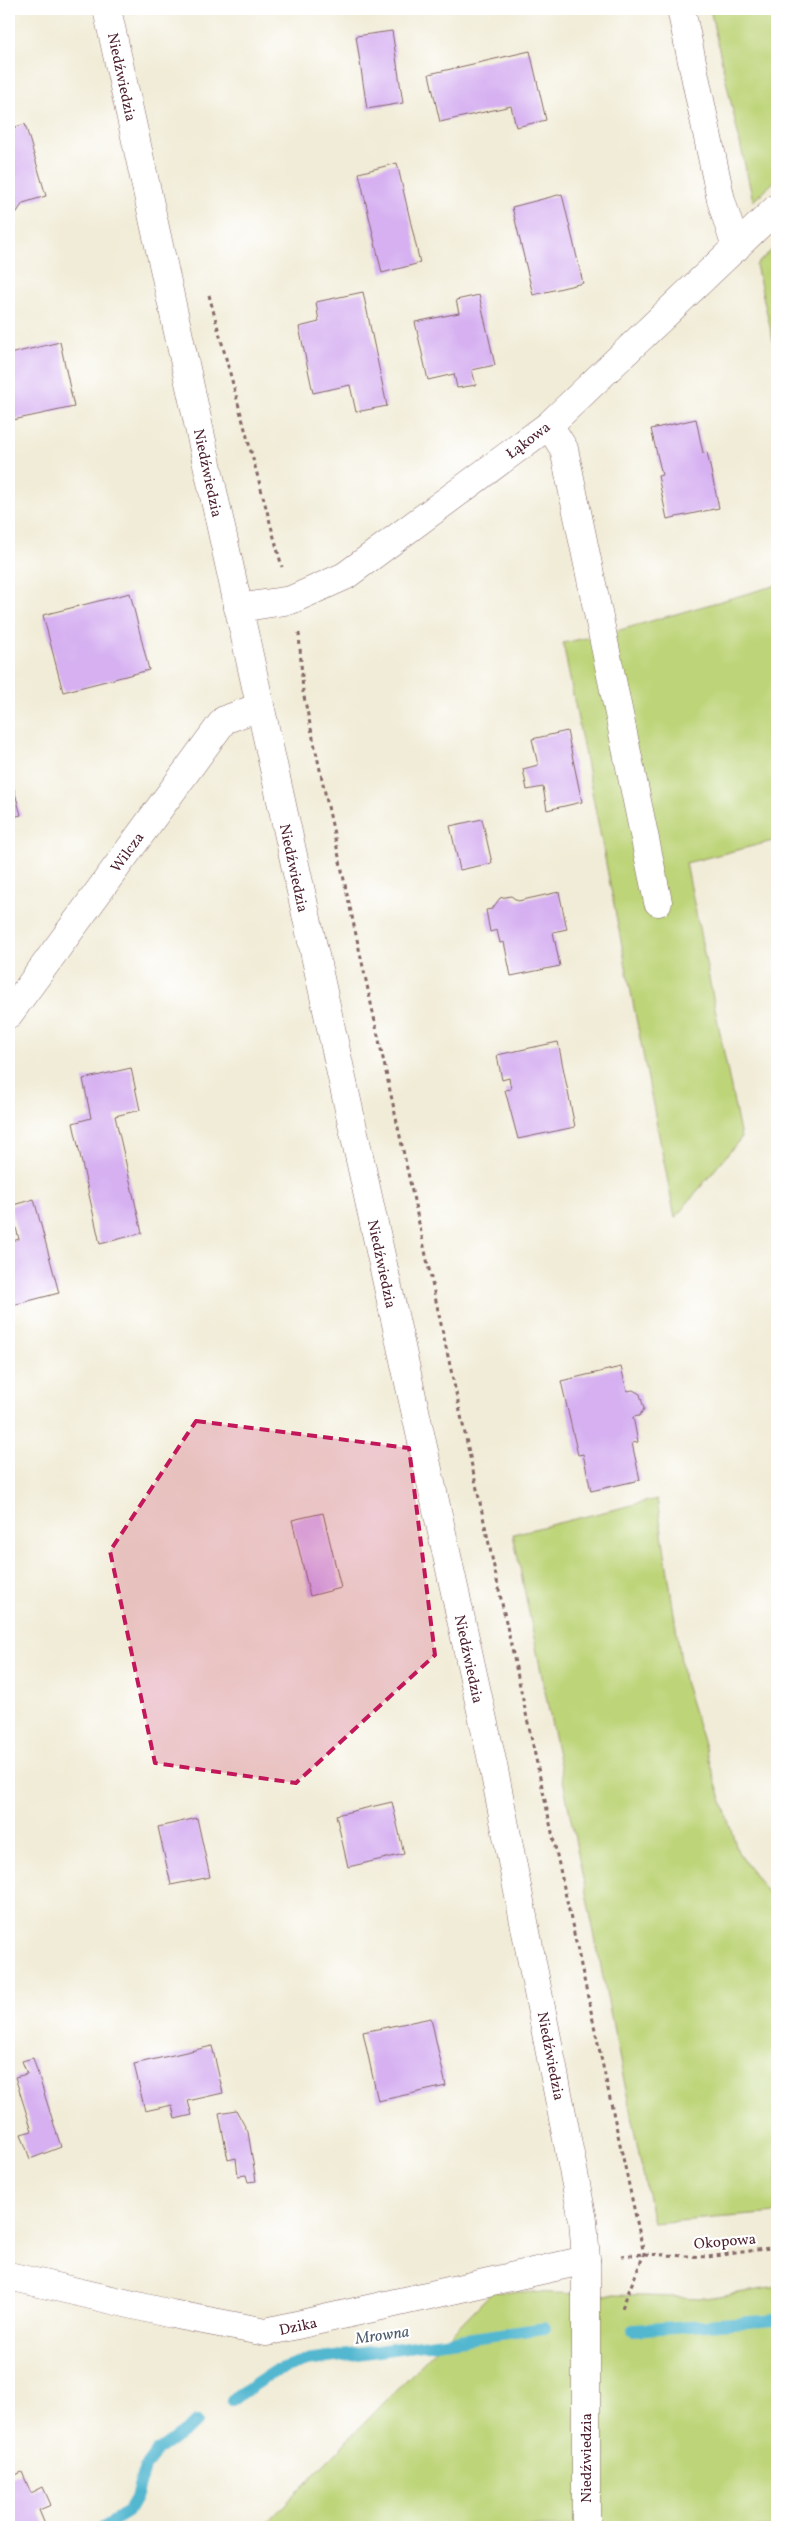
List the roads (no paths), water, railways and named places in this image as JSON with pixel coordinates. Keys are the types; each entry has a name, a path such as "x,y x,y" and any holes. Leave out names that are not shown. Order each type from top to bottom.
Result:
{"street":[{"name":"Niedźwiedzia","path":"107,9 493,1764 583,2220 586,2260 586,2527"},
{"path":"681,9 721,200 736,248"},
{"name":"Łąkowa","path":"238,608 290,600 345,576 549,425 777,208"},
{"path":"549,425 564,449 658,902"},
{"name":"Wilcza","path":"9,1014 224,720 259,707"},
{"name":"Dzika","path":"9,2276 172,2314 266,2332 586,2260"}],"waterway":[{"name":"Mrowna","path":"633,2330 777,2320"},
{"name":"Mrowna","path":"232,2400 274,2372 306,2361 545,2328"},
{"name":"Mrowna","path":"103,2527 128,2512 136,2498 145,2467 157,2451 197,2422"}]}
